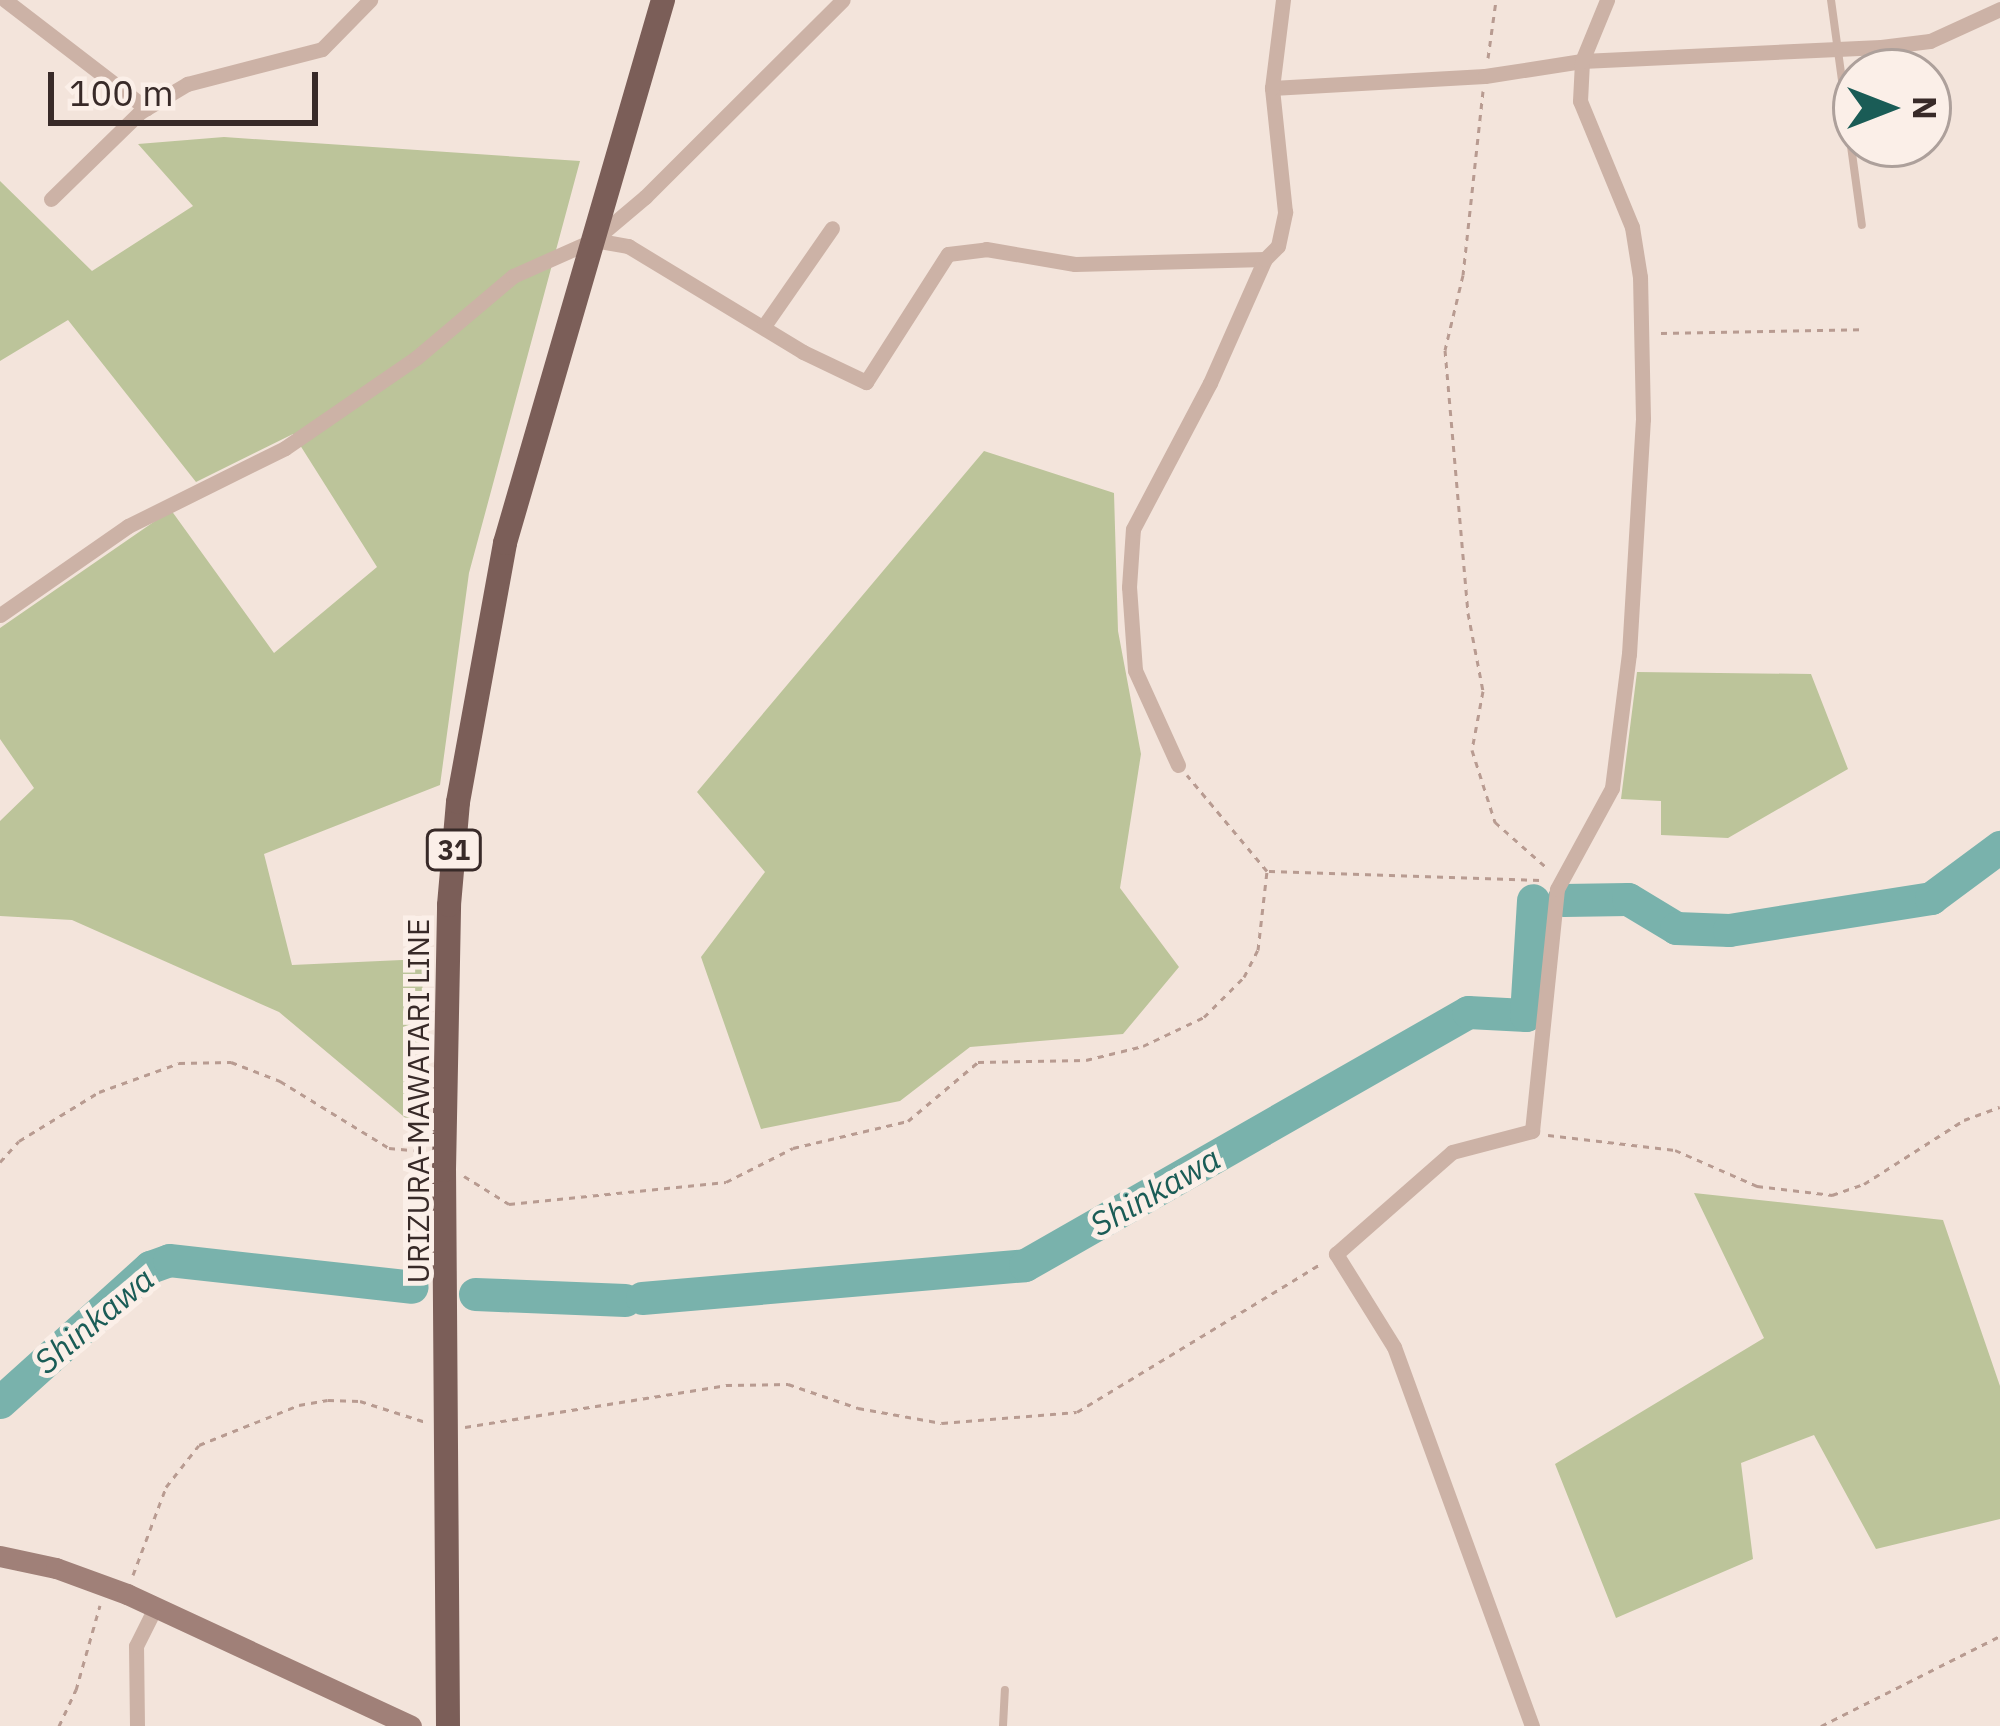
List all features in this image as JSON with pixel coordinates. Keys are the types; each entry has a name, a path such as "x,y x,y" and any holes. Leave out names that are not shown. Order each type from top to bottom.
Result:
{"main road":[{"name":"URIZURA-MAWATARI LINE","path":"448,1726 444,1162 449,905 471,715 505,543 663,0"},
{"path":"0,1556 116,1590 411,1726"}],"street":[{"path":"5,0 146,108"},
{"path":"51,199 146,108 187,84 322,49 370,0"},
{"path":"0,615 128,526 285,448 416,358 513,276 594,239 645,197 843,0"},
{"path":"1178,765 1135,670 1129,587 1133,529 1210,383 1265,259 1278,246 1285,212 1272,88 1282,0"},
{"path":"1532,1726 1394,1347 1336,1254 1452,1152 1532,1131 1561,880 1612,788 1630,631 1642,419 1632,227 1580,101 1582,61 1607,0"},
{"path":"1857,48 1930,41 2000,9"},
{"path":"1272,88 1485,76 1582,61 1832,50"},
{"path":"764,326 832,228"},
{"path":"594,239 628,246 803,352 866,382 948,254 986,249 1075,264 1265,259"},
{"path":"137,1726 136,1646 155,1608"}],"lane":[{"path":"1831,0 1836,48"},
{"path":"1854,168 1862,225"},
{"path":"1003,1726 1005,1690"}],"path":[{"path":"1496,0 1463,275 1445,350 1468,613 1484,692 1472,750 1495,822 1561,880"},
{"path":"1641,333 1862,329"},
{"path":"0,1162 19,1141 99,1093 179,1063 231,1062 280,1081 388,1148 444,1162 509,1204 726,1182 793,1148 908,1121 978,1062 1085,1060 1143,1046 1204,1017 1244,976 1258,950 1267,871 1178,765"},
{"path":"1267,871 1561,880"},
{"path":"1532,1131 1675,1150 1757,1186 1832,1196 1864,1184 1964,1120 2000,1108"},
{"path":"59,1726 166,1487 199,1445 299,1405 359,1401 448,1428 726,1385 788,1384 859,1408 942,1423 1077,1412 1336,1254"},
{"path":"1822,1726 2000,1636"}],"green space":[{"path":"224,137 580,161 469,573 440,785 264,854 292,965 424,959 415,1126 279,1012 72,920 0,916 0,821 34,788 0,739 0,628 171,510 274,653 377,567 293,434 196,482 68,320 0,361 0,181 92,271 193,206 138,144"},
{"path":"984,451 1114,493 1118,631 1141,754 1120,888 1179,967 1123,1034 970,1047 900,1101 761,1129 701,957 765,872 697,792"},
{"path":"1637,672 1811,674 1848,769 1728,838 1661,835 1661,801 1621,799"},
{"path":"1694,1193 1943,1220 2000,1386 2000,1519 1876,1549 1814,1435 1741,1463 1753,1559 1616,1618 1555,1464 1764,1338"}],"waterway":[{"name":"Shinkawa","path":"1563,900 1628,899 1676,928 1729,930 1931,898 2000,847"},
{"name":"Shinkawa","path":"642,1298 1025,1265 1468,1012 1526,1015 1533,900"},
{"name":"Shinkawa","path":"0,1402 150,1267 169,1260 412,1287"},
{"name":"Shinkawa","path":"475,1294 625,1300"}]}
